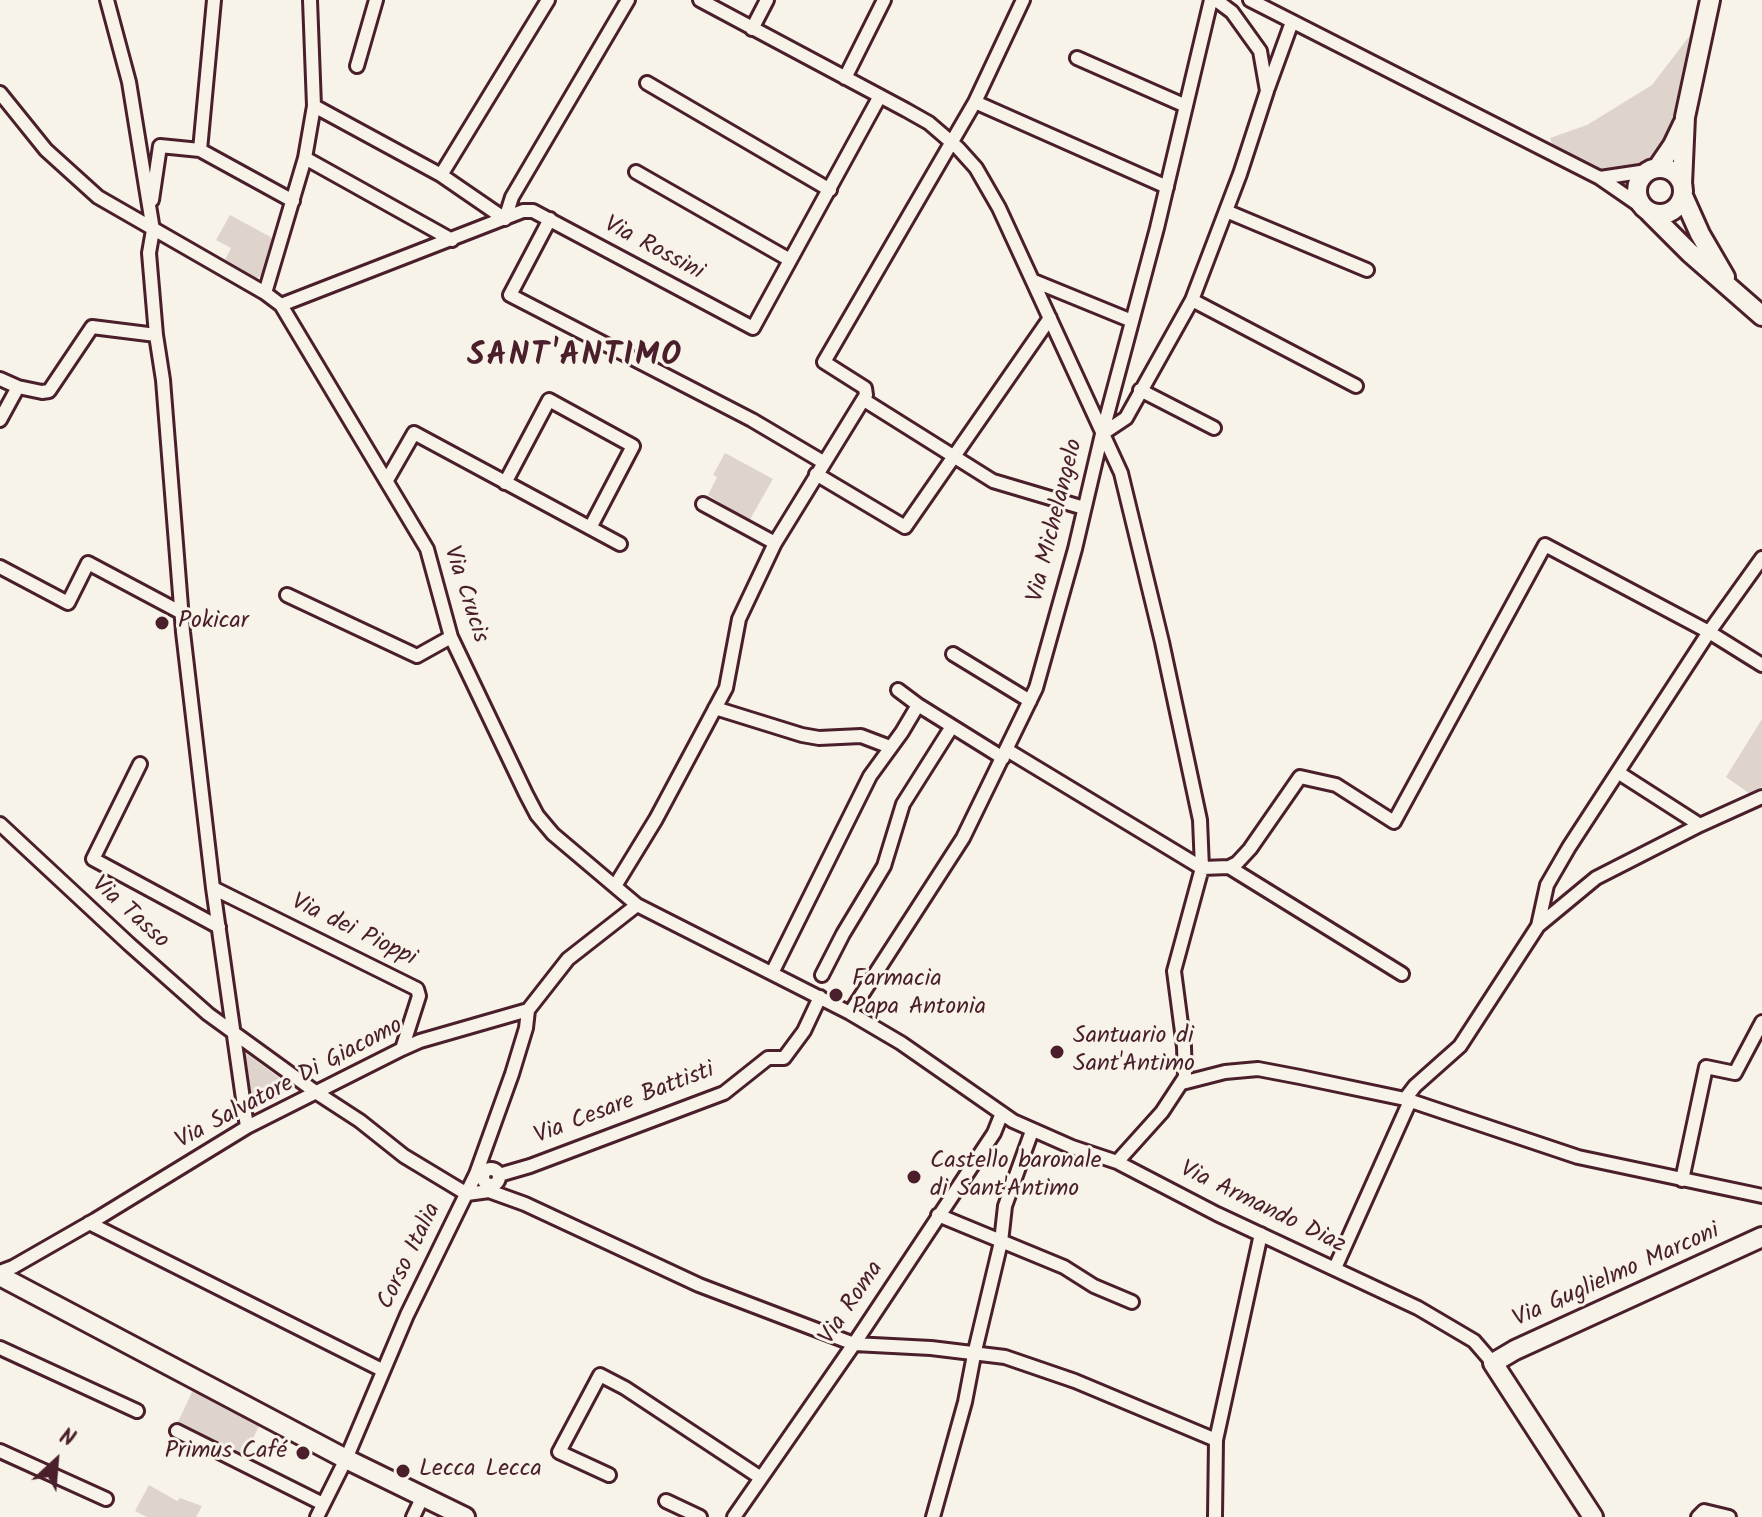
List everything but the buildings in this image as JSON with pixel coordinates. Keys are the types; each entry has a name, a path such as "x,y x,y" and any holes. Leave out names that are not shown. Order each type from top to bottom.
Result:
{"street":[{"path":"107,0 129,82 153,230 149,253 182,613 213,888 247,1127"},
{"path":"200,150 214,0"},
{"path":"265,293 305,158 314,106 310,0"},
{"path":"357,66 376,0"},
{"path":"441,175 548,0"},
{"path":"505,219 512,197 628,0"},
{"path":"700,0 929,123 976,168 1034,281 1121,473 1166,657 1200,820 1202,868 1174,971 1185,1077 1162,1112 1117,1162"},
{"path":"752,29 767,0"},
{"path":"845,78 884,0"},
{"path":"615,886 656,819 726,688 739,619 775,543 864,400 865,388 824,362 975,102 1023,0"},
{"path":"1214,0 1232,12 1260,51 1267,91"},
{"name":"Via Michelangelo","path":"850,1013 963,838 1030,701 1040,674 1214,0"},
{"path":"1250,0 1600,178 1646,210 1762,316"},
{"path":"1685,117 1673,145 1637,183 1636,191 1646,210 1664,214 1671,212 1677,208 1683,190 1685,117 1710,0"},
{"path":"1102,434 1126,418 1192,300 1292,22"},
{"path":"1077,58 1186,106"},
{"path":"647,83 830,190"},
{"path":"0,93 46,150 98,197 281,305 505,219"},
{"path":"636,172 790,260 880,96"},
{"path":"975,102 1167,187"},
{"path":"314,106 441,175 505,219"},
{"path":"150,212 160,146 200,150 293,201"},
{"path":"305,158 452,240"},
{"path":"1600,178 1652,169 1670,170 1683,190 1700,234 1734,293"},
{"name":"Via Rossini","path":"505,219 523,211 533,211 753,328 790,260"},
{"path":"1226,211 1367,270"},
{"path":"550,219 510,295 752,420 823,462"},
{"path":"1034,281 1132,321"},
{"path":"1192,300 1356,386"},
{"name":"Via Crucis","path":"281,305 427,549 451,637 537,815 553,834 637,905 820,997"},
{"path":"816,474 905,527 1050,318"},
{"path":"0,379 18,387 49,391 92,327 156,335"},
{"path":"0,420 18,387"},
{"path":"1140,390 1214,428"},
{"path":"505,483 549,400 633,446 590,528"},
{"path":"864,400 993,481 1084,508"},
{"path":"387,480 414,433 620,544"},
{"path":"703,504 775,543"},
{"path":"898,690 951,728 1005,754 1202,868 1229,867 1237,863 1300,777 1336,785 1394,822 1545,545 1709,632 1762,665"},
{"path":"1538,926 1547,885 1709,632 1762,558"},
{"path":"0,567 68,603 88,563 182,613"},
{"path":"287,595 417,656 451,637"},
{"path":"953,654 1030,701"},
{"path":"772,973 870,776 918,705"},
{"path":"715,708 802,735 819,738 861,736 890,747"},
{"path":"822,975 884,866 903,804 951,728"},
{"path":"140,764 93,859 219,927"},
{"path":"1619,773 1700,825"},
{"path":"1335,1268 1415,1086 1460,1046 1538,926 1596,878 1762,797"},
{"name":"Via Tasso","path":"0,824 208,1014 360,1121 404,1156 467,1194"},
{"path":"1229,867 1402,974"},
{"name":"Via dei Pioppi","path":"213,888 417,989 419,996 402,1049"},
{"path":"528,1010 568,959 637,905"},
{"name":"Via Armando Diaz","path":"820,997 901,1043 1032,1131 1117,1162 1418,1308 1474,1341 1493,1363"},
{"name":"Via Cesare Battisti","path":"497,1179 724,1093 757,1064 768,1058 784,1058 804,1031 820,997"},
{"name":"Via Salvatore Di Giacomo","path":"0,1274 247,1127 402,1049 528,1010"},
{"name":"Corso Italia","path":"317,1517 346,1459 382,1370 467,1194 480,1175 526,1028 528,1010"},
{"path":"1682,1180 1706,1067 1735,1073 1762,1022"},
{"path":"1182,1083 1225,1072 1258,1069 1407,1100 1578,1157 1762,1196"},
{"name":"Via Roma","path":"734,1517 994,1133 1002,1113"},
{"path":"933,1517 965,1402 1001,1242 1005,1206 1032,1131"},
{"path":"480,1175 491,1169 504,1195"},
{"path":"467,1194 489,1191 504,1195 711,1291 854,1344 931,1348 1005,1357 1075,1381 1216,1440"},
{"path":"938,1215 1064,1267 1094,1286 1132,1302"},
{"path":"89,1223 382,1370"},
{"path":"1215,1517 1216,1440 1261,1234"},
{"name":"Via Guglielmo Marconi","path":"1493,1363 1515,1350 1762,1237"},
{"path":"0,1274 346,1459 465,1517"},
{"path":"0,1348 137,1411"},
{"path":"1493,1363 1593,1517"},
{"path":"609,1475 559,1452 600,1375 625,1388 761,1478"},
{"path":"177,1431 323,1504"},
{"path":"0,1451 106,1499"},
{"path":"413,1517 423,1496"},
{"path":"666,1501 700,1517"},
{"path":"1698,1517 1704,1511 1729,1517"}],"shaded area":[{"path":"1694,30 1681,114 1658,159 1647,165 1602,172 1554,148 1550,138 1587,125 1652,85"},
{"path":"230,215 276,240 262,276 252,279 224,262 231,248 216,240"},
{"path":"725,453 773,479 749,521 708,495 717,477 713,475"},
{"path":"1762,719 1762,787 1749,793 1726,777"},
{"path":"243,1051 288,1084 277,1099 261,1103 247,1092"},
{"path":"193,1390 261,1422 242,1461 175,1428"},
{"path":"149,1485 177,1501 180,1498 202,1506 196,1517 147,1517 135,1511"}],"place":[{"name":"Pokicar","path":"162,623"},
{"name":"Farmacia Papa Antonia","path":"836,995"},
{"name":"Santuario di Sant'Antimo","path":"1057,1052"},
{"name":"Castello baronale di Sant'Antimo","path":"914,1177"},
{"name":"Primus Café","path":"303,1453"},
{"name":"Lecca Lecca","path":"403,1471"}],"district":[{"name":"SANT'ANTIMO","path":"575,359"}]}
